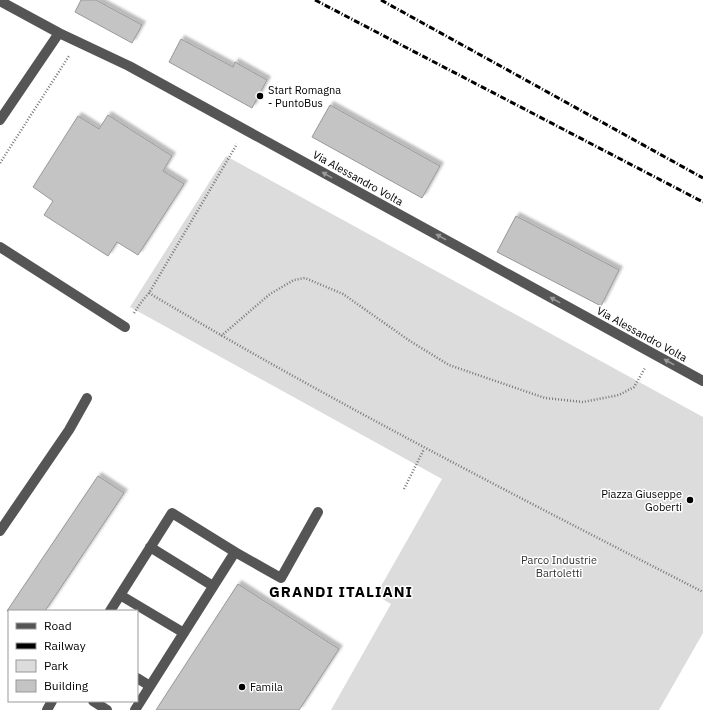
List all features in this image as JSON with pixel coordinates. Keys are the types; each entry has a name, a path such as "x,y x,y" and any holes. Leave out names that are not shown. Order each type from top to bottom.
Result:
{"street":[{"name":"Via Alessandro Volta","path":"0,0 58,33 129,66 703,381"},
{"path":"0,120 58,33"},
{"path":"0,247 125,327"},
{"path":"0,531 69,430 87,398"},
{"path":"111,610 172,512 235,552 281,578 318,512"},
{"path":"150,547 213,586"},
{"path":"135,710 235,552"},
{"path":"120,595 184,633"},
{"path":"138,679 150,686"},
{"path":"95,702 107,710"}],"path":[{"path":"0,163 78,42"},
{"path":"125,327 149,293 226,161 246,130"},
{"path":"221,336 270,294 294,280 305,278 343,294 410,341 449,365 545,398 583,402 619,395 634,387 654,354"},
{"path":"149,293 221,336 424,449 703,592"},
{"path":"404,489 424,449"}],"green space":[{"name":"Parco Industrie Bartoletti","path":"226,156 703,417 703,633 659,710 331,710 391,604 376,595 442,479 130,307"}],"building":[{"path":"81,0 96,0 142,25 132,43 75,12"},
{"path":"181,39 233,67 235,62 267,80 252,108 169,62"},
{"path":"330,105 440,166 422,198 312,137"},
{"path":"108,115 172,156 163,171 184,184 138,255 117,242 108,256 44,215 53,201 33,187 78,116 99,129"},
{"path":"516,216 619,270 601,306 497,252"},
{"path":"98,476 124,493 46,610 7,611"},
{"path":"238,584 339,649 299,710 156,710"}],"railway":[{"path":"315,0 703,202"},
{"path":"381,0 703,178"}],"place":[{"name":"Start Romagna - PuntoBus","path":"260,96"},
{"name":"Piazza Giuseppe Goberti","path":"690,500"},
{"name":"Famila","path":"242,687"}],"district":[{"name":"GRANDI ITALIANI","path":"341,591"}]}
